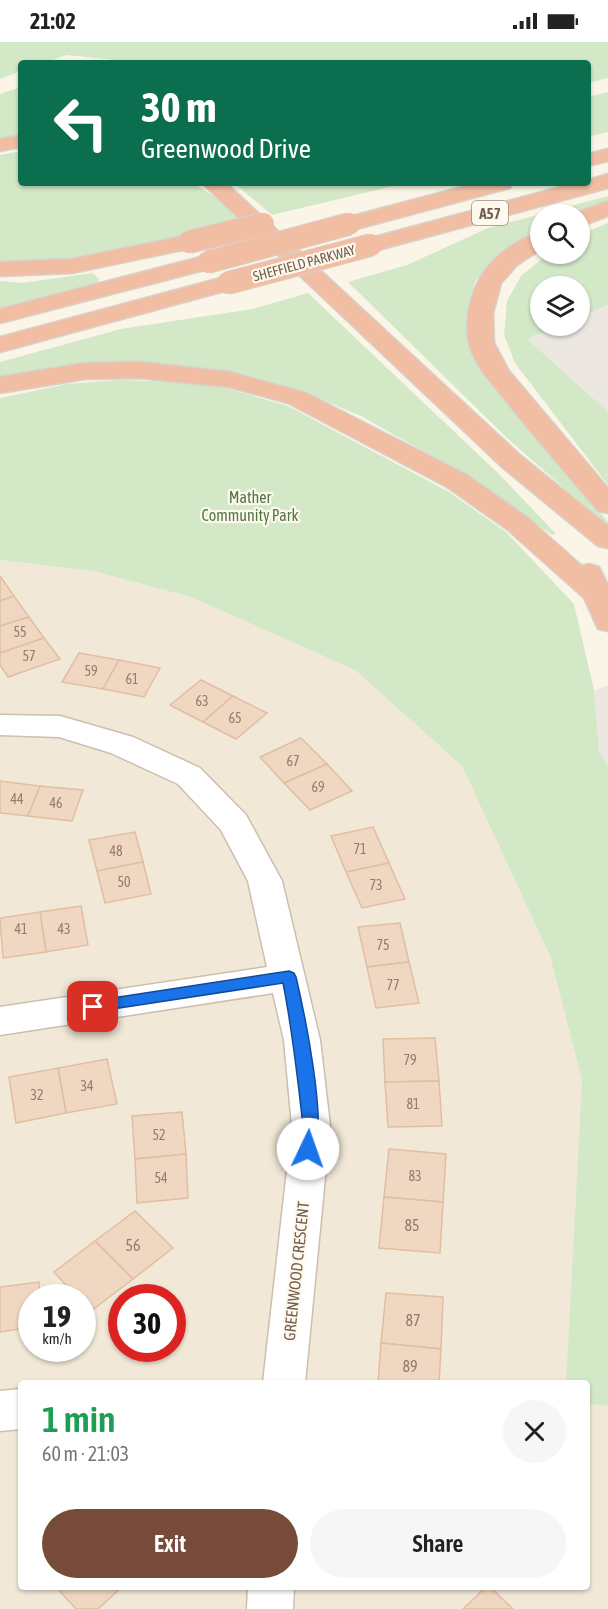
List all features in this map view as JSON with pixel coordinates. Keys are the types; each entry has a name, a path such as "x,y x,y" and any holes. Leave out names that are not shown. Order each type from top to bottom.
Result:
{"highway":[{"path":"591,144 608,140"},
{"path":"0,145 18,142"},
{"path":"591,159 608,155"},
{"name":"SHEFFIELD PARKWAY","path":"591,186 608,181"},
{"path":"216,186 511,462 608,540"},
{"path":"0,269 36,271 83,265 189,242 420,186"},
{"name":"SHEFFIELD PARKWAY","path":"0,316 491,186"},
{"name":"SHEFFIELD PARKWAY","path":"0,345 589,186"},
{"path":"590,215 608,208"},
{"path":"530,246 509,260 492,276 483,298 480,323 483,350 541,428 608,505"},
{"path":"0,385 85,371 139,370 230,380 297,398 457,481 518,524 597,594"},
{"path":"511,462 580,553 608,622"}],"street":[{"name":"GREENWOOD CRESCENT","path":"0,725 60,727 122,745 189,776 234,823 265,881 302,1040 310,1126 284,1380"},
{"path":"0,1021 289,977"},
{"path":"0,1411 18,1409"},
{"path":"270,1609 271,1590"}],"shaded area":[{"path":"608,305 608,412 526,339 533,336 590,336 590,312"},
{"path":"0,560 93,571 191,597 355,670 462,766 550,956 582,1080 566,1380 18,1380 18,1590 590,1590 590,1404 608,1406 608,1609 0,1609"},
{"path":"608,685 608,767 599,751 594,691"}],"green space":[{"path":"0,42 608,42 608,78 591,82 591,60 114,60 67,55 53,60 18,60 18,72 0,79"},
{"path":"18,88 18,135 0,139 0,94"},
{"path":"608,92 608,132 591,136 591,96"},
{"path":"18,152 18,186 197,186 245,221 154,243 93,254 0,264 0,155"},
{"path":"238,186 393,186 272,215"},
{"path":"608,196 608,206 590,211 590,204 578,204"},
{"path":"530,217 530,239 476,280 469,302 467,323 473,351 528,426 608,522 608,527 505,436 348,282 407,265 488,228"},
{"path":"608,223 608,305 590,312 590,276 530,276 530,336 534,336 527,339 608,412 608,485 515,363 504,335 507,301 521,276 536,264 590,264 590,230"},
{"path":"93,273 99,279 97,285 0,310 0,281 22,283"},
{"path":"308,293 501,476 556,534 552,535 479,483 361,416 296,389 254,377 213,372 0,382 0,362 121,329 252,309"},
{"name":"Mather Community Park","path":"120,380 179,382 226,388 288,406 449,492 506,532 574,604 594,690 599,751 608,767 608,1406 590,1404 590,1380 566,1380 582,1080 550,956 462,766 355,670 191,597 93,571 0,560 0,398 67,384"}],"building":[{"path":"0,576 14,596 0,601"},
{"path":"14,596 29,617 0,626 0,601"},
{"path":"29,617 44,638 0,653 0,626"},
{"path":"44,638 60,659 8,677 0,665 0,653"},
{"path":"79,653 119,660 103,689 62,682"},
{"path":"119,660 160,668 144,697 103,689"},
{"path":"201,680 233,696 203,722 170,705"},
{"path":"233,696 267,713 236,739 203,722"},
{"path":"301,738 327,764 284,783 260,757"},
{"path":"327,764 352,791 310,810 284,783"},
{"path":"0,781 40,786 28,816 0,813"},
{"path":"40,786 83,790 72,821 28,816"},
{"path":"373,827 389,863 346,872 331,836"},
{"path":"135,832 143,862 97,871 89,840"},
{"path":"143,862 151,894 105,903 97,871"},
{"path":"389,863 405,899 362,908 346,872"},
{"path":"81,906 88,945 46,952 40,912"},
{"path":"40,912 46,952 3,958 0,918"},
{"path":"400,923 409,962 367,967 358,927"},
{"path":"409,962 419,1003 376,1008 367,967"},
{"path":"435,1038 439,1081 385,1082 383,1039"},
{"path":"107,1059 117,1104 66,1113 58,1068"},
{"path":"58,1068 66,1113 16,1123 9,1077"},
{"path":"439,1081 442,1126 388,1127 385,1082"},
{"path":"182,1112 186,1154 135,1159 132,1116"},
{"path":"389,1149 446,1154 443,1202 384,1197"},
{"path":"186,1154 188,1198 137,1203 135,1159"},
{"path":"384,1197 443,1202 440,1253 379,1248"},
{"path":"135,1211 173,1248 133,1279 95,1241"},
{"path":"95,1241 133,1279 126,1284 108,1284 108,1298 96,1307 96,1284 65,1284 54,1272"},
{"path":"18,1285 18,1329 0,1332 0,1287"},
{"path":"386,1293 443,1297 441,1349 381,1343"},
{"path":"381,1343 441,1349 439,1380 378,1380"},
{"path":"59,1590 119,1590 98,1609 76,1609"},
{"path":"483,1590 493,1590 513,1609 463,1609"}],"route":[{"path":"93,1007 289,977 302,1040 310,1126 308,1149"}]}
